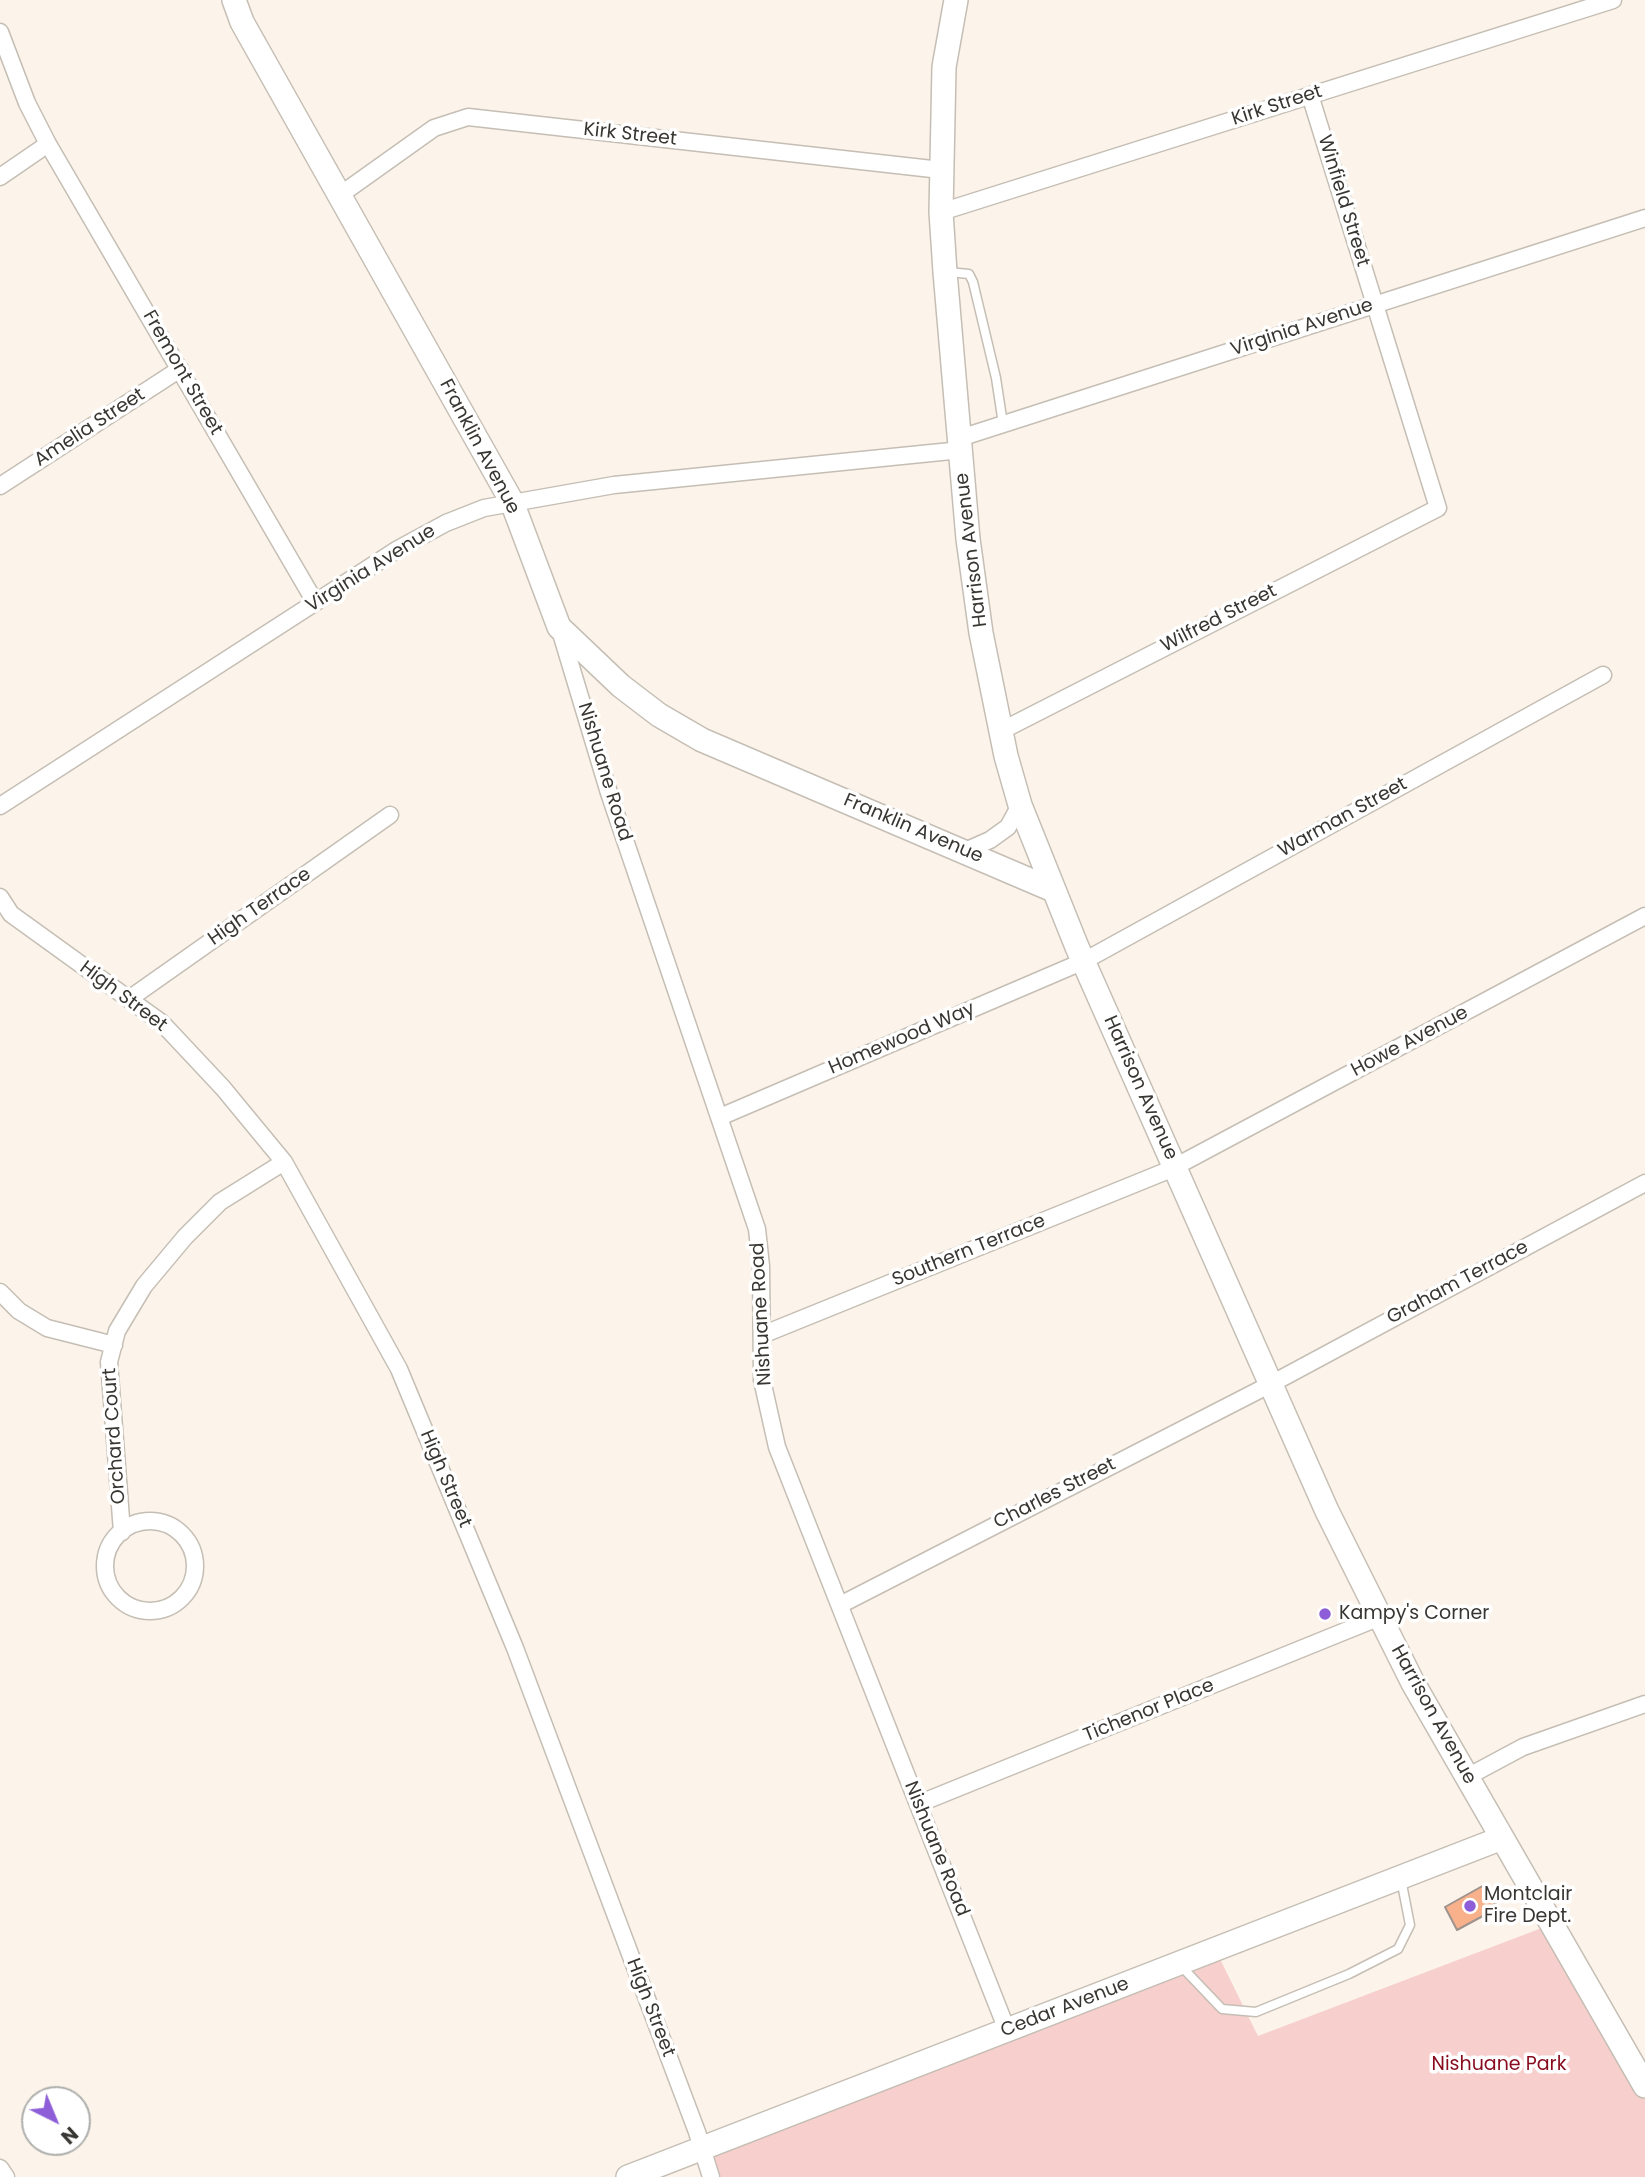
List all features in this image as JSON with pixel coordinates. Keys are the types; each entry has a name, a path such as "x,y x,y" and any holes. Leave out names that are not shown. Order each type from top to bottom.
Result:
{"street":[{"name":"Franklin Avenue","path":"234,0 242,22 512,502 559,626 621,686 659,715 702,740 965,850 1053,890"},
{"name":"Harrison Avenue","path":"956,0 944,67 941,212 945,272 968,539 981,633 1001,731 1020,805 1053,890 1327,1511 1413,1684 1642,2073"},
{"name":"Kirk Street","path":"941,212 1613,0"},
{"name":"Fremont Street","path":"0,32 27,103 48,144 315,603"},
{"name":"Winfield Street","path":"1310,96 1438,508"},
{"name":"Kirk Street","path":"340,195 434,128 468,117 941,170"},
{"path":"0,177 48,144"},
{"name":"Virginia Avenue","path":"0,806 398,549 446,523 484,508 614,485 960,444 1003,424 1645,219"},
{"name":"Amelia Street","path":"0,486 180,369"},
{"name":"Wilfred Street","path":"1001,731 1438,508"},
{"name":"Nishuane Road","path":"559,626 609,793 757,1229 761,1266 762,1380 777,1447 1007,2030"},
{"name":"Warman Street","path":"1084,961 1603,675"},
{"path":"965,850 990,840 1008,827 1020,805"},
{"name":"High Terrace","path":"129,999 390,815"},
{"name":"High Street","path":"0,897 11,914 162,1023 223,1088 284,1162 399,1369 515,1648 711,2177"},
{"name":"Howe Avenue","path":"1175,1167 1645,916"},
{"name":"Homewood Way","path":"720,1117 1084,961"},
{"name":"Orchard Court","path":"121,1532 109,1362 117,1331 144,1286 185,1237 220,1202 284,1162"},
{"name":"Southern Terrace","path":"762,1335 1175,1167"},
{"name":"Graham Terrace","path":"1271,1384 1645,1183"},
{"path":"0,1292 19,1311 47,1328 114,1345"},
{"name":"Charles Street","path":"839,1605 1271,1384"},
{"path":"154,1521 168,1524 180,1532 189,1543 195,1570 187,1592 177,1602 156,1611 142,1610 117,1597 106,1576 106,1562 109,1548 121,1532 140,1522 154,1521"},
{"name":"Tichenor Place","path":"918,1804 1380,1617"},
{"path":"1467,1777 1523,1747 1645,1704"},
{"name":"Cedar Avenue","path":"628,2177 1502,1838"},
{"path":"0,2168 6,2177"}],"lane":[{"path":"945,272 969,274 973,282 996,378 1003,424"},
{"path":"1179,1964 1222,2009 1256,2012 1349,1974 1398,1949 1410,1925 1401,1877"}],"green space":[{"name":"Nishuane Park","path":"1547,1926 1645,2092 1645,2177 710,2177 702,2149 1219,1957 1258,2036"}],"building":[{"name":"Montclair Fire Dept.","path":"1486,1884 1496,1903 1493,1905 1494,1910 1457,1930 1445,1907"}],"place":[{"name":"Kampy's Corner","path":"1325,1614"},
{"name":"Montclair Fire Dept.","path":"1470,1906"}]}
